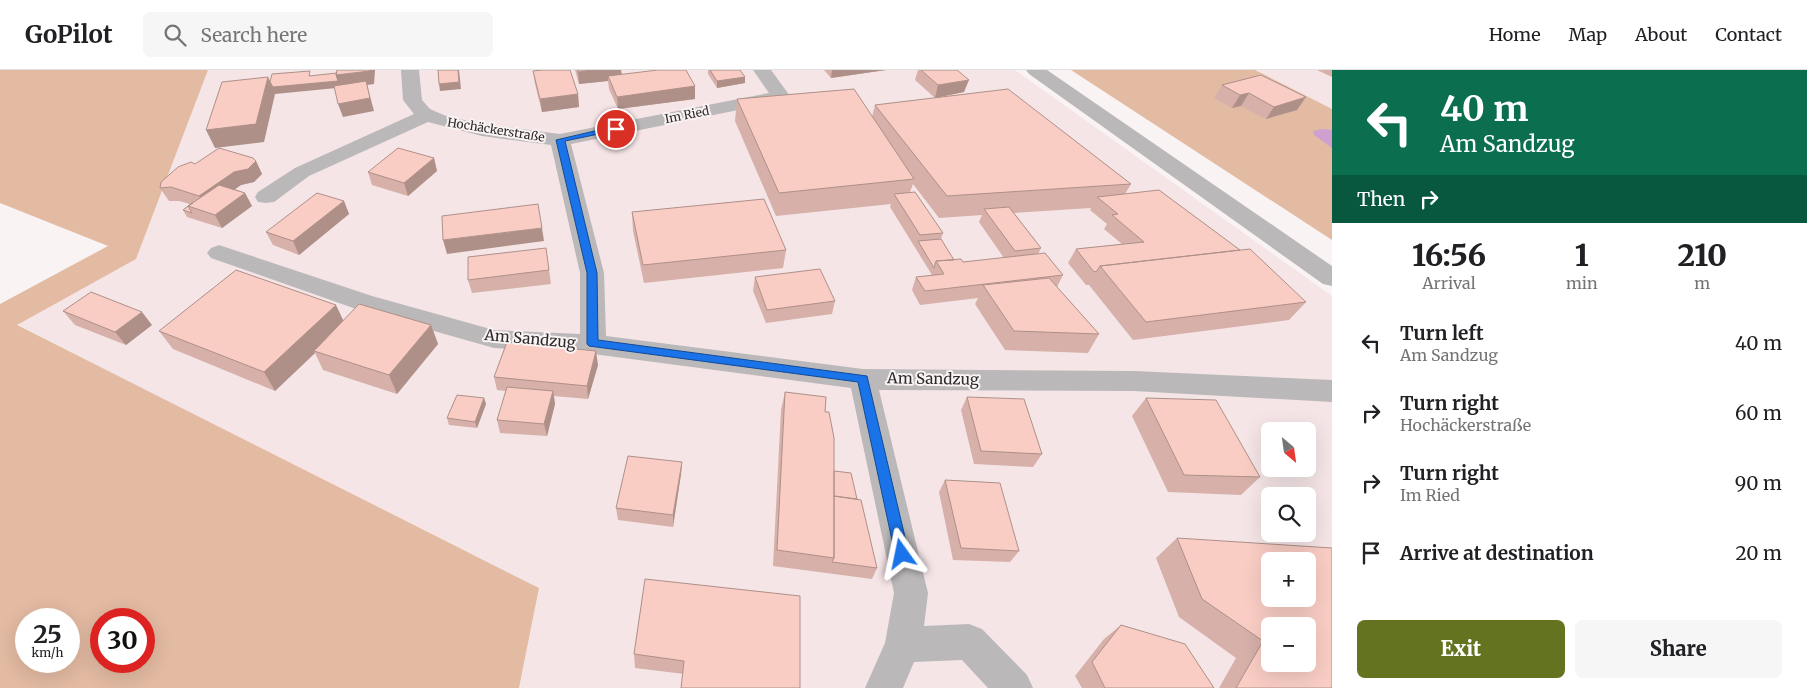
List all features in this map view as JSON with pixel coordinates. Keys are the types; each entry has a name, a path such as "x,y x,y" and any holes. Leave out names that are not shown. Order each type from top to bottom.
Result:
{"street":[{"name":"Hochäckerstraße","path":"410,70 410,94 415,106 427,115 448,124 560,140 592,273 593,344"},
{"name":"Im Ried","path":"560,140 781,96 762,70"},
{"path":"1035,70 1332,278"},
{"path":"266,197 302,172 427,115"},
{"name":"Am Sandzug","path":"219,253 365,303 494,339 593,344 863,379 1134,381 1332,391"},
{"path":"863,379 911,593 903,646 884,688"},
{"path":"903,646 969,642 1014,688"}],"shaded area":[{"path":"0,70 208,70 136,259 17,325 539,588 519,688 0,688 0,304 108,246 0,203"},
{"path":"208,70 1015,70 1332,296 1332,688 519,688 539,588 16,325 136,259"},
{"path":"1071,70 1255,70 1332,109 1332,240"},
{"path":"1255,70 1332,70 1332,109 1318,102"},
{"path":"1322,129 1332,130 1332,148 1314,135 1313,131"}],"building":[{"path":"337,70 370,70 370,71 336,75"},
{"path":"438,70 458,70 459,82 439,84"},
{"path":"570,70 578,94 540,99 533,71"},
{"path":"658,70 686,70 695,86 617,97 608,76"},
{"path":"710,70 740,70 745,77 717,81"},
{"path":"921,70 957,70 969,80 938,85"},
{"path":"310,71 309,76 337,73 338,81 273,87 270,82 272,74"},
{"path":"1261,75 1306,97 1274,107 1249,93 1240,95 1222,85"},
{"path":"268,77 256,124 206,130 222,82"},
{"path":"366,81 370,98 338,104 334,86"},
{"path":"854,89 914,179 779,193 737,99"},
{"path":"1008,89 1131,184 947,196 875,105"},
{"path":"219,148 253,158 256,161 248,169 234,172 199,196 171,187 160,188 161,182 178,167 191,162 195,164"},
{"path":"398,148 434,158 404,183 368,172"},
{"path":"219,185 245,193 215,215 188,206"},
{"path":"1159,190 1240,250 1100,266 1094,272 1076,249 1144,242 1112,215 1118,214 1097,197"},
{"path":"915,192 943,233 920,235 894,194"},
{"path":"317,193 344,201 293,241 266,232"},
{"path":"764,199 786,250 643,265 632,212"},
{"path":"538,204 542,228 443,240 442,216"},
{"path":"188,206 192,213 183,210"},
{"path":"1009,207 1041,248 1015,251 984,209"},
{"path":"941,239 954,260 936,261 934,268 918,241"},
{"path":"546,248 549,270 468,280 468,257"},
{"path":"1250,249 1306,302 1146,322 1100,266"},
{"path":"1045,253 1063,275 925,291 916,277 944,274 936,261 961,259 963,262"},
{"path":"820,269 835,301 767,310 755,277"},
{"path":"236,270 336,305 264,372 159,331"},
{"path":"1049,278 1099,334 1014,331 983,285"},
{"path":"91,292 142,312 115,332 63,311"},
{"path":"359,304 431,325 389,375 314,351"},
{"path":"507,342 596,351 587,386 494,377"},
{"path":"507,387 553,391 544,424 497,420"},
{"path":"785,392 826,397 825,412 829,412 834,438 834,558 777,550"},
{"path":"457,395 484,398 475,422 447,418"},
{"path":"967,397 1024,399 1042,454 981,451"},
{"path":"1146,398 1216,400 1260,477 1184,475"},
{"path":"628,456 682,462 673,515 616,508"},
{"path":"834,471 851,473 857,499 834,496"},
{"path":"945,480 1000,483 1019,551 961,548"},
{"path":"834,496 861,500 877,568 832,562 834,558"},
{"path":"1177,538 1332,548 1332,688 1236,688 1261,644 1261,672 1316,672 1316,617 1261,617 1261,640 1202,599"},
{"path":"645,579 800,596 800,688 681,688 684,661 634,654"},
{"path":"1121,625 1185,644 1214,688 1105,688 1092,662"}],"route":[{"path":"616,129 560,140 592,273 593,344 863,379 902,554"}]}
